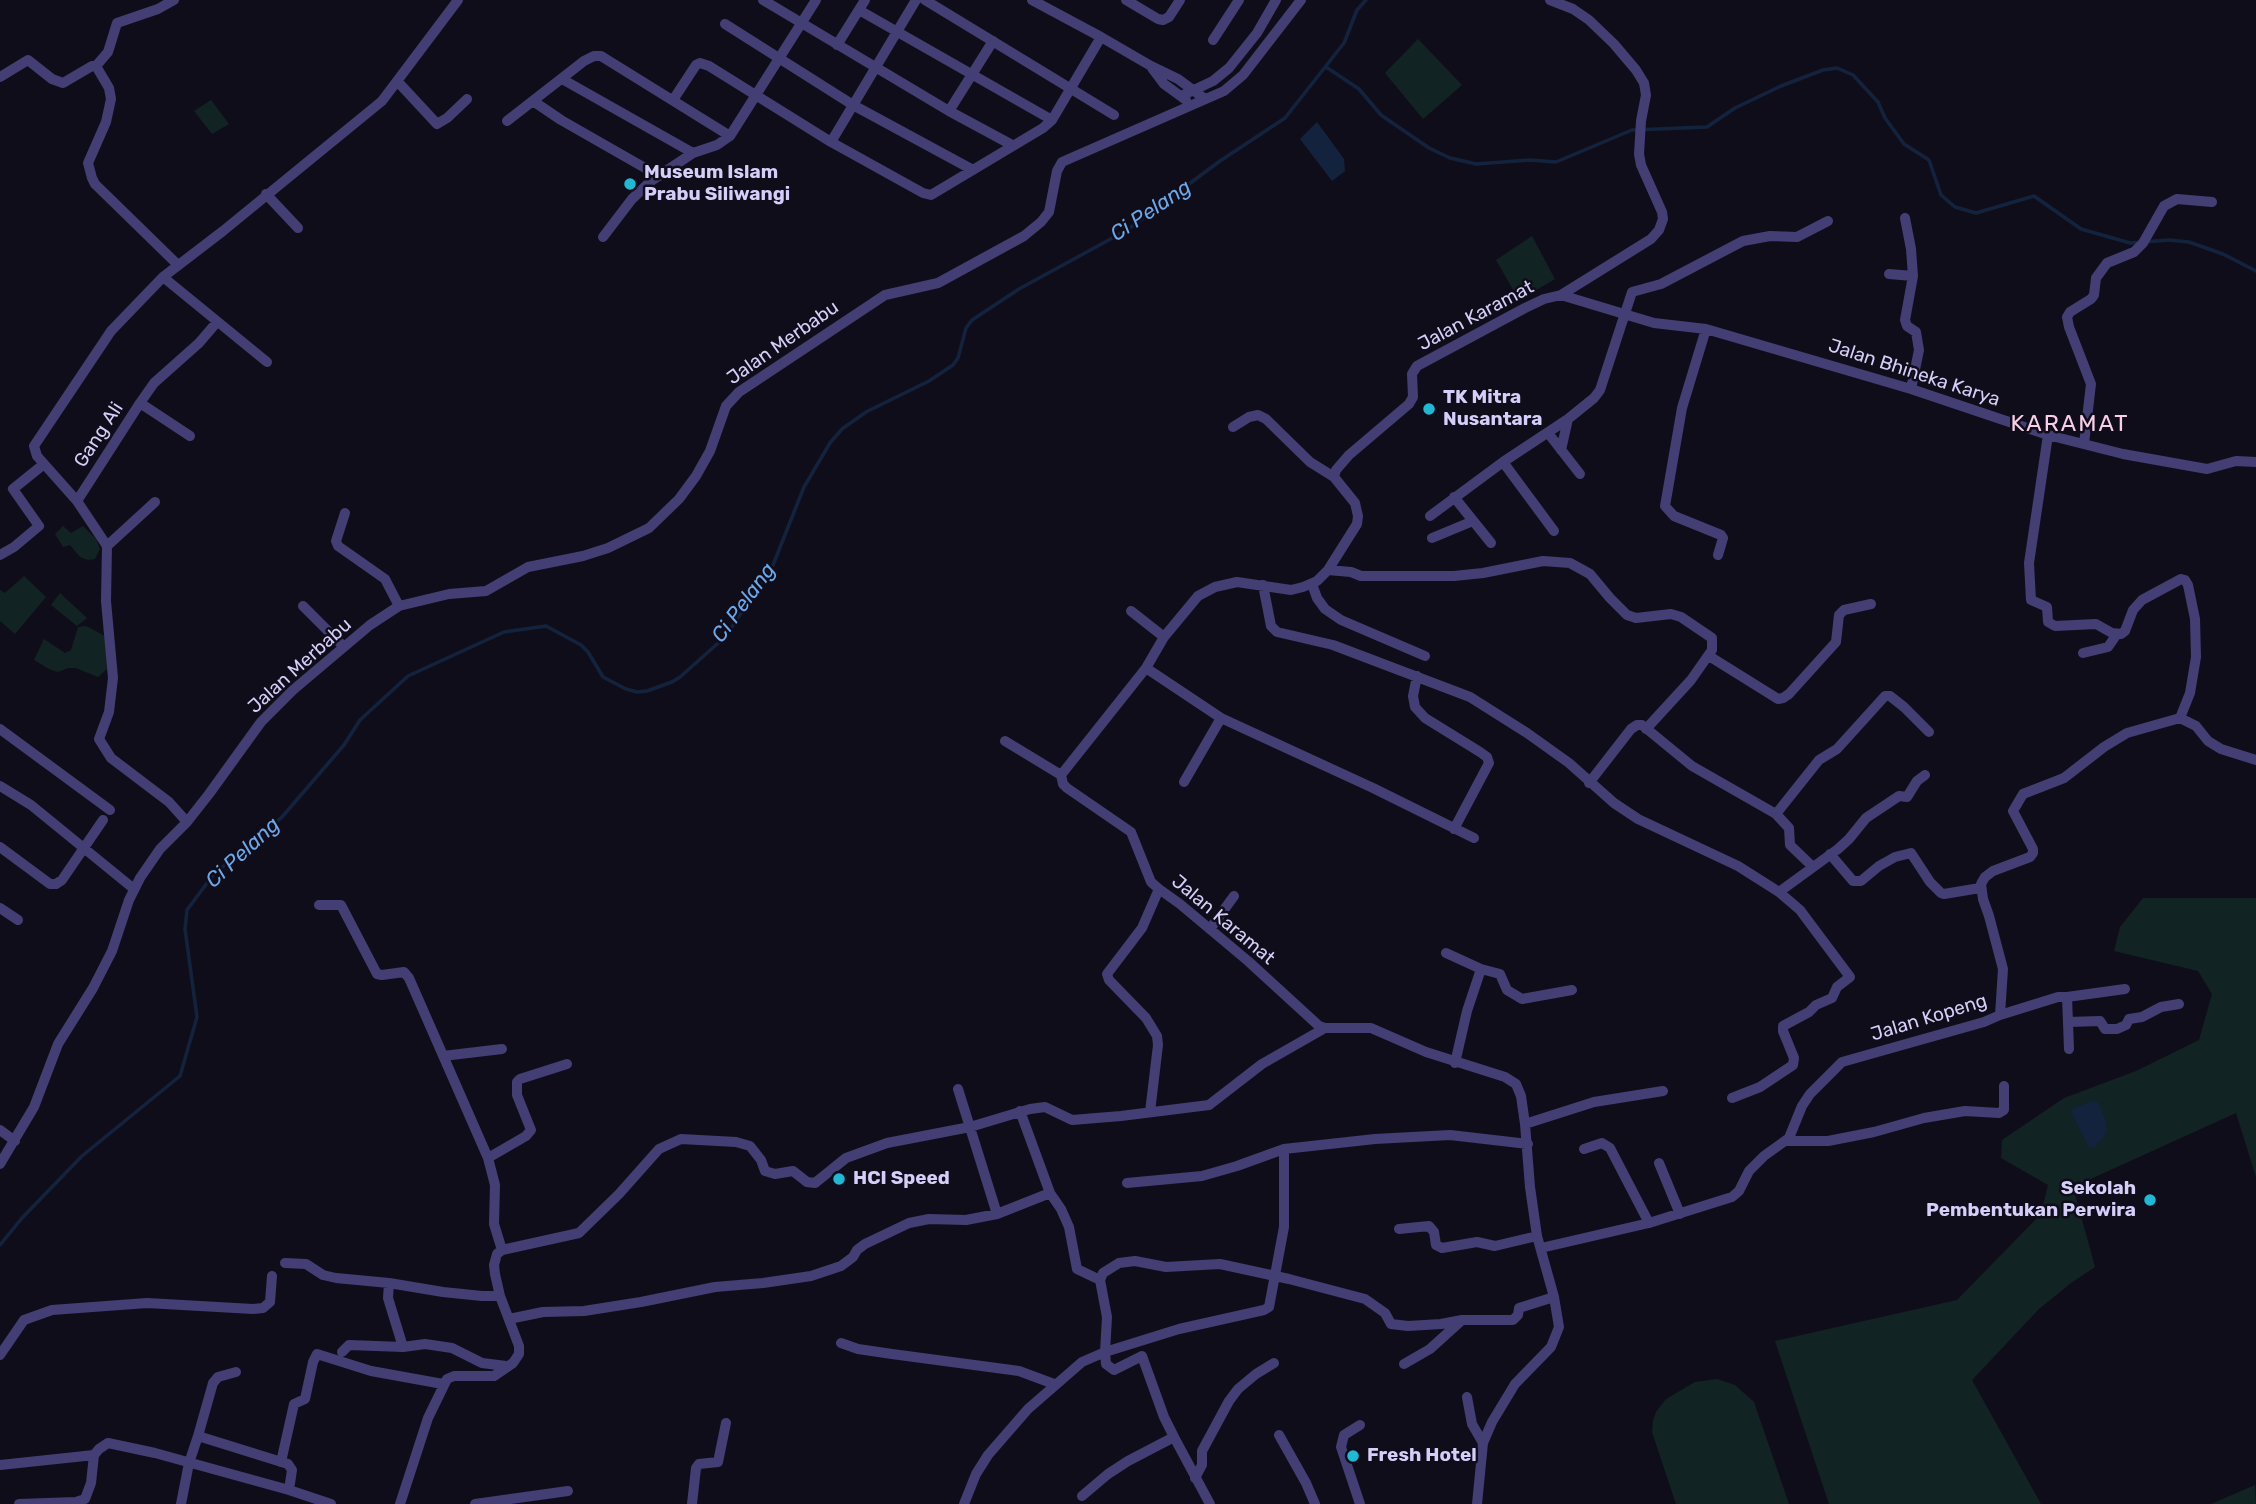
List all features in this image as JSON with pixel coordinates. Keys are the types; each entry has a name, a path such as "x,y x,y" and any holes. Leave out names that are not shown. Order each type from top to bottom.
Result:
{"street":[{"path":"0,77 26,60 60,84 96,66 107,52 116,24 158,9 174,0"},
{"path":"187,822 169,802 111,758 99,739 110,712 113,678 106,600 107,546 77,501 35,453 36,443 111,331 163,277 382,101 458,0"},
{"path":"763,0 949,111 1013,145"},
{"path":"603,237 632,199 659,176 693,153 717,145 730,136 816,0"},
{"path":"837,45 865,0"},
{"path":"831,142 916,0"},
{"path":"925,0 1114,115"},
{"path":"1032,0 1178,79 1205,99"},
{"path":"1126,0 1163,20 1169,18 1180,0"},
{"path":"1213,40 1239,0"},
{"path":"1181,96 1213,81 1238,59 1276,0"},
{"name":"Jalan Merbabu","path":"0,1164 34,1107 58,1044 93,988 112,951 134,889 160,849 187,822 268,714 370,625 400,606 449,594 485,591 528,567 608,548 649,528 679,499 696,476 710,451 726,406 740,392 885,295 938,283 1024,236 1049,212 1057,171 1066,159 1224,91 1243,75 1301,0"},
{"path":"1550,0 1573,9 1589,20 1614,44 1644,83 1646,95 1640,144 1641,165 1663,219 1659,230 1651,239 1562,295"},
{"path":"859,10 1052,120"},
{"path":"725,24 853,105 973,170"},
{"path":"673,100 696,65 700,63 709,66 831,142 931,195 1052,120 1101,37"},
{"path":"949,111 993,41"},
{"path":"507,121 584,61 601,56 730,136"},
{"path":"96,66 109,88 111,99 106,122 88,163 92,178 178,265"},
{"path":"1151,66 1164,84 1192,104"},
{"path":"562,79 693,153"},
{"path":"398,82 437,124 467,99"},
{"path":"533,101 659,176"},
{"path":"266,194 298,228"},
{"path":"2084,444 2091,384 2067,317 2094,295 2096,278 2107,263 2134,252 2143,243 2164,206 2177,199 2212,202"},
{"path":"1905,218 1913,276 1905,320 1907,326 1918,335 1919,350 1910,389"},
{"path":"1430,516 1587,405 1600,390 1632,292 1661,284 1734,244 1770,236 1797,237 1828,221"},
{"path":"1889,274 1913,276"},
{"path":"163,277 268,362"},
{"name":"Jalan Bhineka Karya","path":"1562,295 1654,323 1706,329 2084,444 2197,468 2216,469 2235,461 2256,462"},
{"name":"Jalan Karamat","path":"1334,477 1340,464 1412,401 1412,374 1417,366 1534,303 1562,295"},
{"path":"140,403 154,383 199,343 217,322"},
{"path":"1706,329 1682,408 1665,502 1668,511 1674,516 1721,535 1723,538 1718,555"},
{"name":"Gang Ali","path":"77,501 140,403 190,436"},
{"path":"1061,775 1146,668 1164,637 1198,596 1225,583 1237,582 1291,590 1312,584 1328,570 1357,524 1359,516 1356,503 1334,477 1310,462 1266,419 1258,415 1249,417 1233,427"},
{"path":"1561,450 1569,419"},
{"path":"1548,433 1580,474"},
{"path":"2048,435 2029,563 2031,600 2047,607 2048,622 2051,625 2096,624 2117,634"},
{"path":"1503,463 1554,531"},
{"path":"0,555 39,526 13,490 44,464"},
{"path":"1454,497 1491,542"},
{"path":"107,546 155,502"},
{"path":"345,513 336,541 338,546 385,579 400,606"},
{"path":"1432,538 1473,521"},
{"path":"1328,570 1351,572 1361,576 1454,576 1543,561 1570,563 1590,574 1627,615 1636,618 1671,614 1681,617 1712,638 1712,650 1680,692 1646,729"},
{"path":"2083,653 2108,646 2117,634 2125,631 2133,610 2142,600 2182,579 2187,582 2196,632 2196,657 2192,685 2180,718"},
{"path":"1312,584 1325,609 1341,620 1425,656"},
{"path":"1263,585 1271,626 1277,632 1333,645 1377,663 1440,683 1480,703 1569,763 1589,783 1638,819 1715,853 1779,892 1800,910 1850,977 1837,987 1832,998 1783,1026 1794,1058 1793,1065 1760,1087 1732,1098"},
{"path":"1709,656 1778,699 1783,698 1836,642 1839,615 1844,610 1871,604"},
{"path":"303,606 344,648"},
{"path":"1131,611 1164,637"},
{"path":"1146,668 1221,718 1474,838"},
{"path":"1417,676 1413,696 1415,707 1425,718 1487,757 1489,763 1454,829"},
{"path":"1776,814 1819,760 1837,749 1885,696 1890,696 1904,707 1929,732"},
{"path":"1184,782 1221,718"},
{"path":"1830,854 1853,881 1861,881 1888,860 1903,853 1911,853 1930,882 1941,893 1980,888 1985,877 2030,857 2033,853 2013,814 2020,797 2064,778 2127,733 2180,718 2196,726 2208,741 2256,760"},
{"path":"1589,783 1634,726 1640,725 1692,766 1776,814 1789,828 1790,845 1813,867"},
{"path":"0,729 110,810"},
{"name":"Jalan Karamat","path":"1005,741 1061,775 1067,788 1131,832 1151,882 1248,961 1308,1018 1325,1028"},
{"path":"1779,892 1849,839 1867,818 1899,796 1907,797 1917,781 1925,775"},
{"path":"0,786 31,805 134,889"},
{"path":"0,847 50,884 62,880 103,820"},
{"name":"Jalan Kopeng","path":"1541,1248 1649,1223 1736,1195 1749,1171 1764,1156 1786,1141 1810,1094 1842,1062 1984,1022 2000,1015 2003,969 1980,888"},
{"path":"1150,1112 1157,1036 1146,1017 1109,980 1107,974 1142,928 1158,889"},
{"path":"1210,929 1234,896"},
{"path":"319,905 341,905 377,974 404,972 408,975 488,1158 495,1185 494,1224 502,1250"},
{"path":"0,908 18,920"},
{"path":"1446,953 1502,976 1507,990 1522,999 1572,990"},
{"path":"1455,1063 1480,969"},
{"path":"2000,1015 2058,998 2125,989"},
{"path":"2067,997 2069,1049"},
{"path":"2069,1021 2100,1021 2105,1029 2118,1029 2130,1019 2142,1017 2161,1007 2179,1004"},
{"path":"400,1504 428,1418 446,1379 454,1376 494,1376 513,1363 519,1354 519,1346 500,1296 494,1265 497,1254 502,1250 579,1233 659,1149 681,1139 736,1142 750,1146 761,1160 765,1171 775,1174 793,1171 810,1184 819,1181 840,1161 887,1143 970,1127 1020,1111 1045,1107 1072,1120 1209,1105 1273,1057 1325,1028 1371,1028 1455,1063 1505,1077 1516,1084 1521,1096 1537,1236 1555,1297 1559,1327 1554,1342 1511,1389 1482,1443 1477,1504"},
{"path":"443,1056 502,1049"},
{"path":"488,1158 526,1136 531,1130 517,1095 517,1082 567,1063"},
{"path":"1786,1141 1828,1141 1965,1111 1999,1113 2004,1110 2004,1086"},
{"path":"958,1088 997,1214"},
{"path":"1525,1124 1594,1102 1663,1091"},
{"path":"1020,1111 1050,1193 1069,1227 1077,1269 1100,1280"},
{"path":"0,1130 15,1141"},
{"path":"1127,1184 1202,1176 1237,1167 1284,1149 1438,1135 1528,1144"},
{"path":"1584,1149 1602,1143 1610,1148 1649,1223"},
{"path":"964,1504 976,1474 988,1455 1028,1409 1082,1362 1179,1329 1269,1307 1284,1227 1284,1149"},
{"path":"1660,1163 1680,1214"},
{"path":"509,1320 534,1313 584,1311 715,1287 811,1276 841,1266 865,1244 919,1220 965,1220 997,1214 1050,1193"},
{"path":"1399,1229 1429,1226 1434,1232 1436,1245 1442,1248 1477,1242 1495,1246 1537,1236"},
{"path":"1210,1504 1164,1417 1142,1356 1114,1370 1106,1364 1107,1317 1100,1280 1103,1273 1110,1268 1128,1261 1166,1267 1220,1264 1365,1299 1385,1313 1393,1325 1441,1324 1462,1320 1513,1320 1518,1315 1519,1308 1555,1297"},
{"path":"285,1263 306,1264 329,1277 443,1292 500,1296"},
{"path":"0,1355 24,1320 52,1310 147,1303 263,1308 270,1302 272,1276"},
{"path":"389,1283 388,1298 403,1347"},
{"path":"1404,1364 1430,1349 1462,1320"},
{"path":"841,1343 858,1349 1019,1371 1054,1384"},
{"path":"342,1352 349,1345 403,1347 425,1344 452,1348 489,1365 506,1366"},
{"path":"281,1462 294,1404 305,1399 317,1354 371,1371 443,1384"},
{"path":"1195,1478 1202,1465 1202,1451 1229,1401 1256,1374 1275,1363"},
{"path":"181,1504 189,1462 213,1383 218,1377 236,1372"},
{"path":"1467,1397 1472,1424 1482,1443"},
{"path":"692,1504 696,1468 699,1464 718,1462 726,1423"},
{"path":"1360,1425 1344,1435 1341,1443 1360,1504"},
{"path":"1279,1435 1315,1504"},
{"path":"198,1436 291,1467 289,1490"},
{"path":"1083,1496 1128,1461 1174,1437"},
{"path":"19,1504 76,1502 85,1499 91,1483 94,1455 103,1445 114,1444 189,1462 331,1504"},
{"path":"0,1465 94,1455"},
{"path":"475,1504 568,1491"}],"shaded area":[{"path":"1418,39 1462,85 1423,119 1385,73"},
{"path":"211,100 229,124 212,134 194,111"},
{"path":"1532,236 1555,279 1519,300 1496,260"},
{"path":"63,526 71,533 83,526 96,539 100,549 95,559 80,557 70,545 63,547 55,534"},
{"path":"24,576 46,597 15,634 0,621 0,590 5,593"},
{"path":"60,593 87,618 77,626 51,605"},
{"path":"86,626 105,636 107,669 98,677 76,668 58,672 34,660 44,639 65,653 71,650 78,627"},
{"path":"2143,898 2256,898 2256,1177 2236,1113 2073,1187 2095,1267 2039,1309 1972,1380 2041,1504 1829,1504 1775,1341 1957,1300 2041,1214 2048,1185 2001,1158 2002,1140 2064,1098 2136,1071 2199,1040 2212,994 2198,971 2114,951 2120,927"},
{"path":"1717,1379 1735,1385 1754,1402 1789,1504 1676,1504 1652,1432 1653,1421 1666,1399 1695,1382"},
{"path":"2255,1485 2256,1504 2211,1504"}],"water":[{"path":"1317,122 1344,159 1345,171 1332,181 1300,139"},
{"path":"2092,1101 2098,1102 2107,1131 2094,1147 2089,1148 2070,1110"}],"waterway":[{"name":"Ci Pelang","path":"0,1245 22,1218 82,1156 180,1076 197,1017 185,929 187,910 213,875 282,817 344,745 360,720 408,676 504,632 546,626 581,645 603,677 626,689 647,691 680,677 725,637 773,565 804,487 830,443 842,429 866,412 929,381 953,365 958,358 966,328 972,320 1019,289 1127,230 1220,161 1285,118 1344,43 1357,10 1366,0"},
{"path":"1326,67 1359,89 1381,115 1429,148 1450,158 1476,164 1530,160 1556,162 1632,130 1707,127 1735,108 1781,86 1823,70 1837,68 1853,75 1878,102 1885,118 1904,144 1929,160 1941,195 1955,207 1976,213 2034,196 2081,229 2130,243 2169,240 2189,242 2223,254 2256,271"}],"place":[{"name":"Museum Islam Prabu Siliwangi","path":"630,184"},
{"name":"TK Mitra Nusantara","path":"1429,409"},
{"name":"HCI Speed","path":"839,1179"},
{"name":"Sekolah Pembentukan Perwira","path":"2150,1200"},
{"name":"Fresh Hotel","path":"1353,1456"}],"district":[{"name":"KARAMAT","path":"2070,424"}]}
